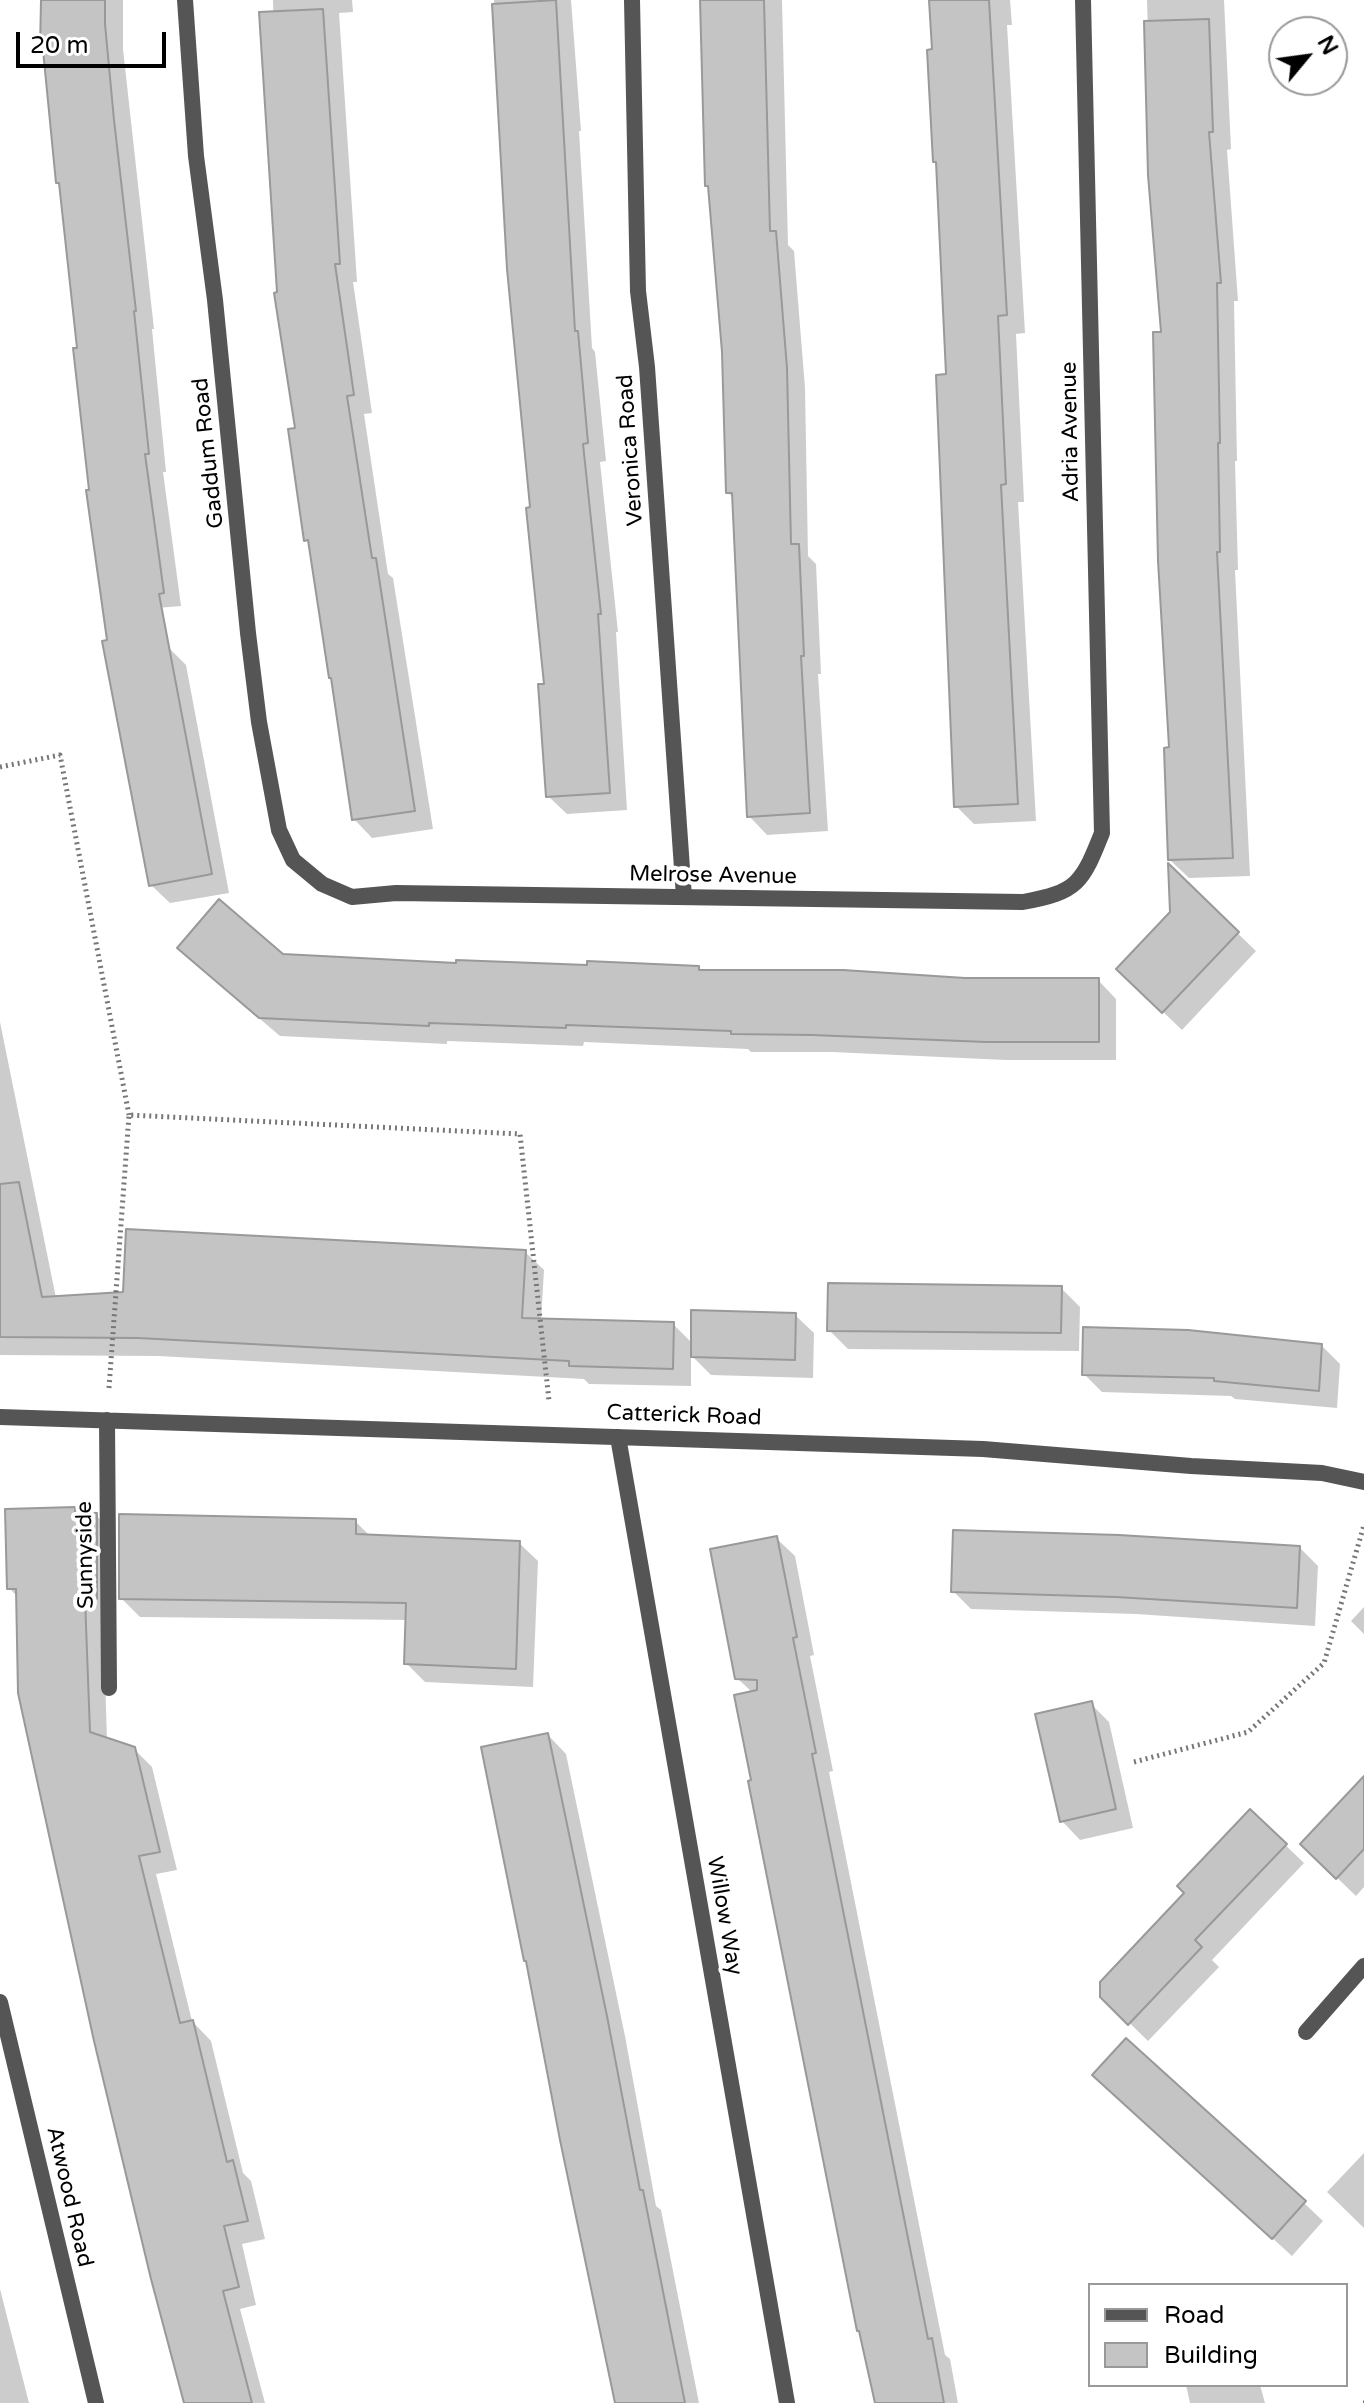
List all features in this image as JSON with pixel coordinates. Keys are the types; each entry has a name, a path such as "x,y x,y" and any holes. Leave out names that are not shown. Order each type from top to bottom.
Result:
{"street":[{"name":"Gaddum Road","path":"185,0 196,156 217,315 259,722 279,830 293,860 322,884"},
{"name":"Veronica Road","path":"632,0 638,291 648,382 684,897"},
{"name":"Adria Avenue","path":"1083,0 1103,803 1102,833 1090,861"},
{"name":"Melrose Avenue","path":"322,884 352,897 396,893 1023,902 1058,896 1078,881 1090,861"},
{"name":"Catterick Road","path":"0,1417 983,1449 1322,1473 1364,1482"},
{"name":"Sunnyside","path":"107,1420 109,1688"},
{"name":"Willow Way","path":"618,1437 787,2403"},
{"path":"1306,2032 1364,1966"},
{"name":"Atwood Road","path":"0,2002 96,2403"}],"path":[{"path":"0,767 60,755 129,1115 107,1420"},
{"path":"129,1115 520,1134 552,1433"},
{"path":"1134,1762 1248,1732 1324,1663 1364,1525"}],"building":[{"path":"41,0 105,0 114,120 149,454 145,454 164,593 159,594 212,874 149,886 102,641 107,640 86,490 89,490 73,348 77,348 43,50 40,50"},
{"path":"556,0 575,331 578,331 588,443 583,444 601,614 598,614 610,793 546,797 538,684 544,684 507,269 492,4"},
{"path":"700,0 764,0 770,231 776,231 787,368 791,544 799,544 804,656 801,656 810,813 747,817 732,493 726,493 722,352 708,186 705,186"},
{"path":"929,0 989,0 1007,315 998,316 1006,484 1001,485 1018,804 954,807 936,375 946,374 936,162 933,162 927,50 932,49"},
{"path":"323,9 340,264 335,264 354,395 347,396 372,558 376,558 415,811 352,820 288,429 295,428 274,293 277,292 259,12"},
{"path":"1209,19 1213,132 1209,132 1221,283 1217,283 1220,552 1217,552 1233,858 1168,860 1164,748 1169,747 1158,561 1153,332 1161,332 1148,175 1144,21"},
{"path":"1168,863 1239,932 1162,1013 1116,969 1170,912"},
{"path":"219,899 283,954 456,963 456,960 587,965 587,961 699,966 699,970 843,970 965,978 1099,978 1099,1042 986,1042 566,1025 566,1028 429,1023 429,1026 259,1018 177,948"},
{"path":"19,1182 42,1297 123,1292 126,1229 526,1250 522,1318 674,1322 673,1369 569,1366 569,1361 138,1338 0,1337 0,1184"},
{"path":"828,1283 1062,1286 1061,1333 827,1331"},
{"path":"691,1310 796,1313 795,1360 691,1357"},
{"path":"1083,1327 1188,1330 1322,1344 1319,1391 1214,1381 1214,1378 1082,1375"},
{"path":"75,1507 75,1512 97,1513 97,1599 85,1598 90,1732 135,1747 160,1852 139,1856 180,2023 193,2020 227,2162 233,2160 248,2221 224,2226 239,2287 223,2291 252,2403 184,2403 94,2041 18,1693 16,1589 7,1589 5,1509"},
{"path":"119,1514 356,1519 356,1534 520,1541 516,1669 404,1664 406,1603 119,1599"},
{"path":"953,1530 1119,1535 1300,1546 1297,1608 1116,1597 951,1592"},
{"path":"777,1536 816,1753 812,1754 928,2339 932,2338 944,2403 875,2403 857,2331 748,1781 751,1780 734,1695 757,1690 757,1680 735,1679 710,1549"},
{"path":"1092,1701 1116,1809 1060,1822 1035,1714"},
{"path":"548,1733 685,2403 615,2403 560,2140 481,1747"},
{"path":"1364,1776 1364,1849 1336,1879 1300,1844"},
{"path":"1250,1809 1287,1844 1195,1940 1202,1947 1128,2025 1100,1997 1100,1982 1184,1893 1177,1886"},
{"path":"1126,2038 1306,2201 1272,2239 1092,2075"}]}
